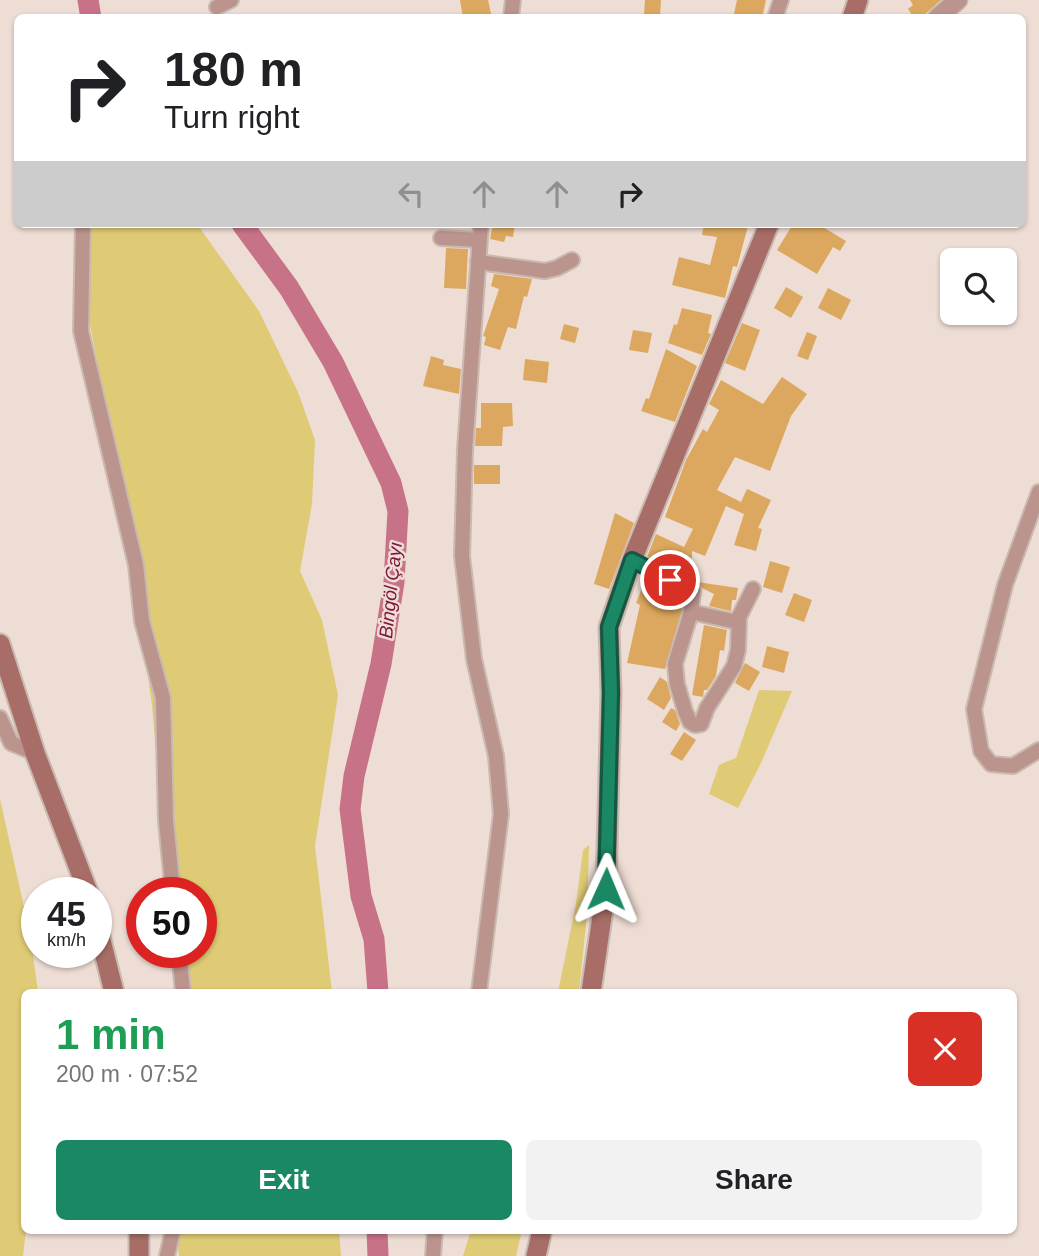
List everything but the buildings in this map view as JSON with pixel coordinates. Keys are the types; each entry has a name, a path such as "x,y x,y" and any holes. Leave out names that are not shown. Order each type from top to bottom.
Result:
{"main road":[{"path":"591,989 606,889 611,693 609,627 632,560 767,228"},
{"path":"0,644 34,754 82,877"},
{"path":"108,968 113,989"},
{"path":"139,1234 139,1256"},
{"path":"536,1256 541,1234"}],"street":[{"path":"942,14 958,0"},
{"path":"83,228 81,331 136,565 142,621 163,698 166,821 172,877"},
{"path":"479,989 501,814 496,756 474,659 462,556 465,450 480,228"},
{"path":"441,238 479,240"},
{"path":"478,262 545,271 572,260"},
{"path":"1039,492 1005,585 974,709 981,751 991,764 1013,766 1039,750"},
{"path":"632,560 693,591 691,612 675,664 677,684 685,711 690,722 695,725 701,724 713,698 734,666 738,650 737,622 753,589"},
{"path":"691,612 737,622"},
{"path":"0,718 10,743 34,754"},
{"path":"181,968 183,989"},
{"path":"167,1256 172,1234"},
{"path":"433,1256 435,1234"}],"shaded area":[{"path":"84,228 200,228 259,311 298,392 315,440 312,504 300,571 322,620 338,695 315,846 332,989 178,989 176,968 217,968 217,877 168,877 152,706 118,469 84,294"},
{"path":"759,690 792,691 738,808 709,794 719,765 736,758"},
{"path":"0,799 21,894 21,968 35,968 38,989 21,989 21,1234 26,1234 23,1256 0,1256"},
{"path":"589,845 587,915 579,989 559,989 576,904 583,850"},
{"path":"181,1234 339,1234 341,1256 179,1256"},
{"path":"470,1234 521,1234 516,1256 463,1256"}],"waterway":[{"name":"Bingöl Çayı","path":"88,0 90,14"},
{"name":"Bingöl Çayı","path":"245,228 289,288 333,362 391,483 398,511 394,582 381,664 354,776 350,809 361,896 374,939 378,989"},
{"name":"Bingöl Çayı","path":"377,1234 378,1256"}],"route":[{"path":"606,889 611,693 609,627 632,560 670,580"}]}
